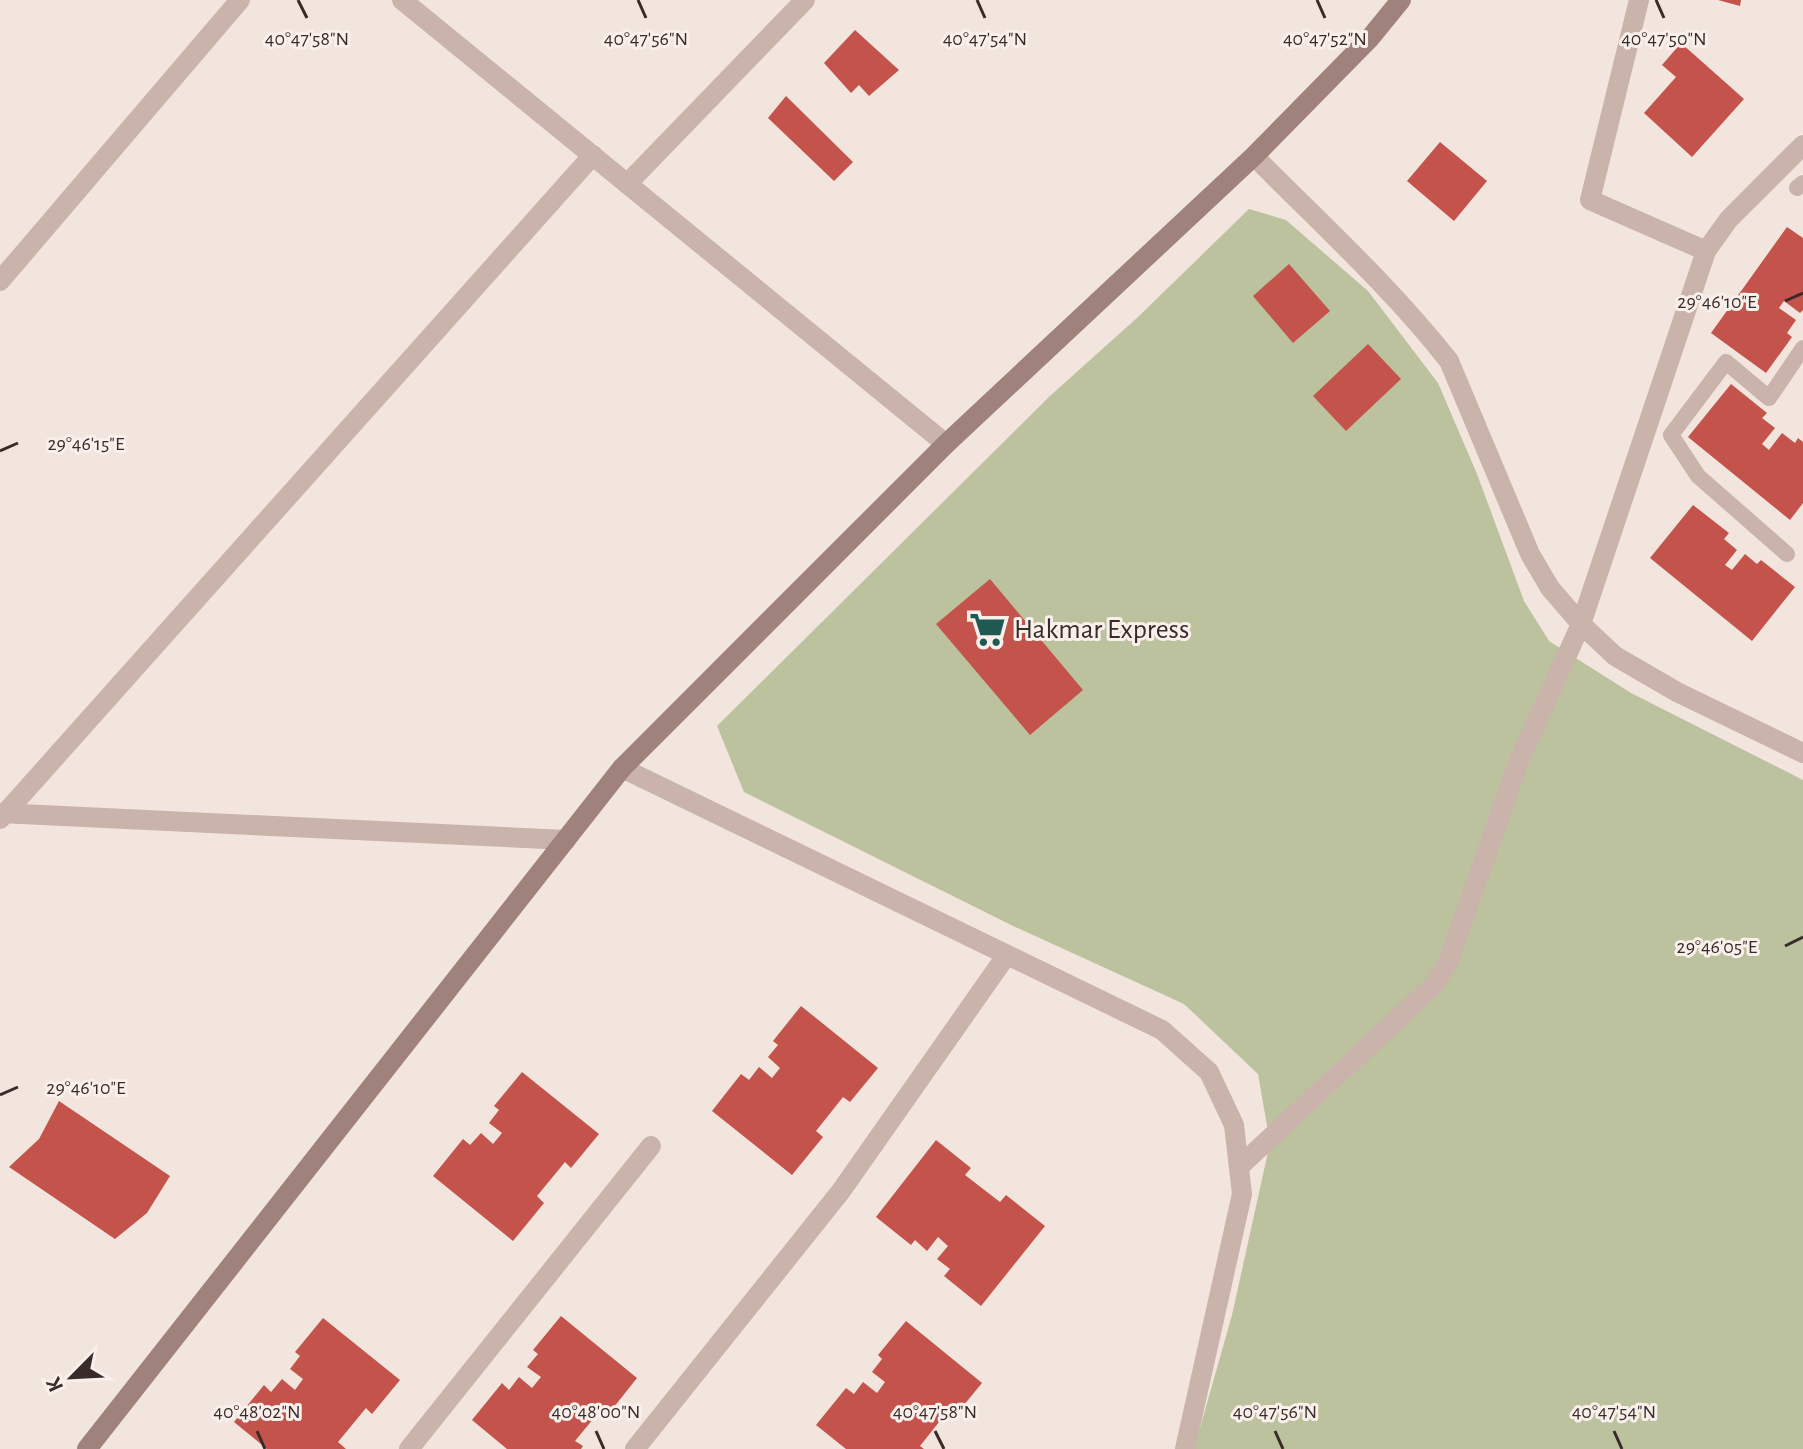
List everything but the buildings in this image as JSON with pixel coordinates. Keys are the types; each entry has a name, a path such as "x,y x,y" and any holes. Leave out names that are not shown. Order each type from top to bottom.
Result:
{"main road":[{"path":"87,1449 622,768 946,444 1254,156 1370,38 1401,0"}],"street":[{"path":"0,281 240,0"},
{"path":"402,0 946,444"},
{"path":"627,184 805,0"},
{"path":"1639,0 1590,200 1706,251"},
{"path":"1239,1167 1435,984 1449,960 1519,761 1581,624 1706,251 1729,219 1803,145"},
{"path":"2,815 593,155"},
{"path":"1254,156 1360,263 1449,361 1530,554 1550,588 1581,624 1615,656 1677,692 1803,753"},
{"path":"622,768 1162,1030 1209,1072 1234,1125 1242,1194 1185,1449"},
{"path":"2,815 566,840"},
{"path":"635,1449 841,1191 1006,956"},
{"path":"409,1449 651,1146"}],"lane":[{"path":"1787,554 1698,476 1671,435 1726,362 1769,398 1803,348"}],"green space":[{"path":"1249,209 1286,220 1368,291 1438,383 1477,474 1524,601 1549,641 1631,693 1803,780 1803,1449 1194,1449 1232,1315 1270,1143 1258,1074 1184,1004 1011,925 744,792 717,726 1051,395 1138,317"}],"place":[{"name":"Hakmar Express","path":"988,630"}]}
